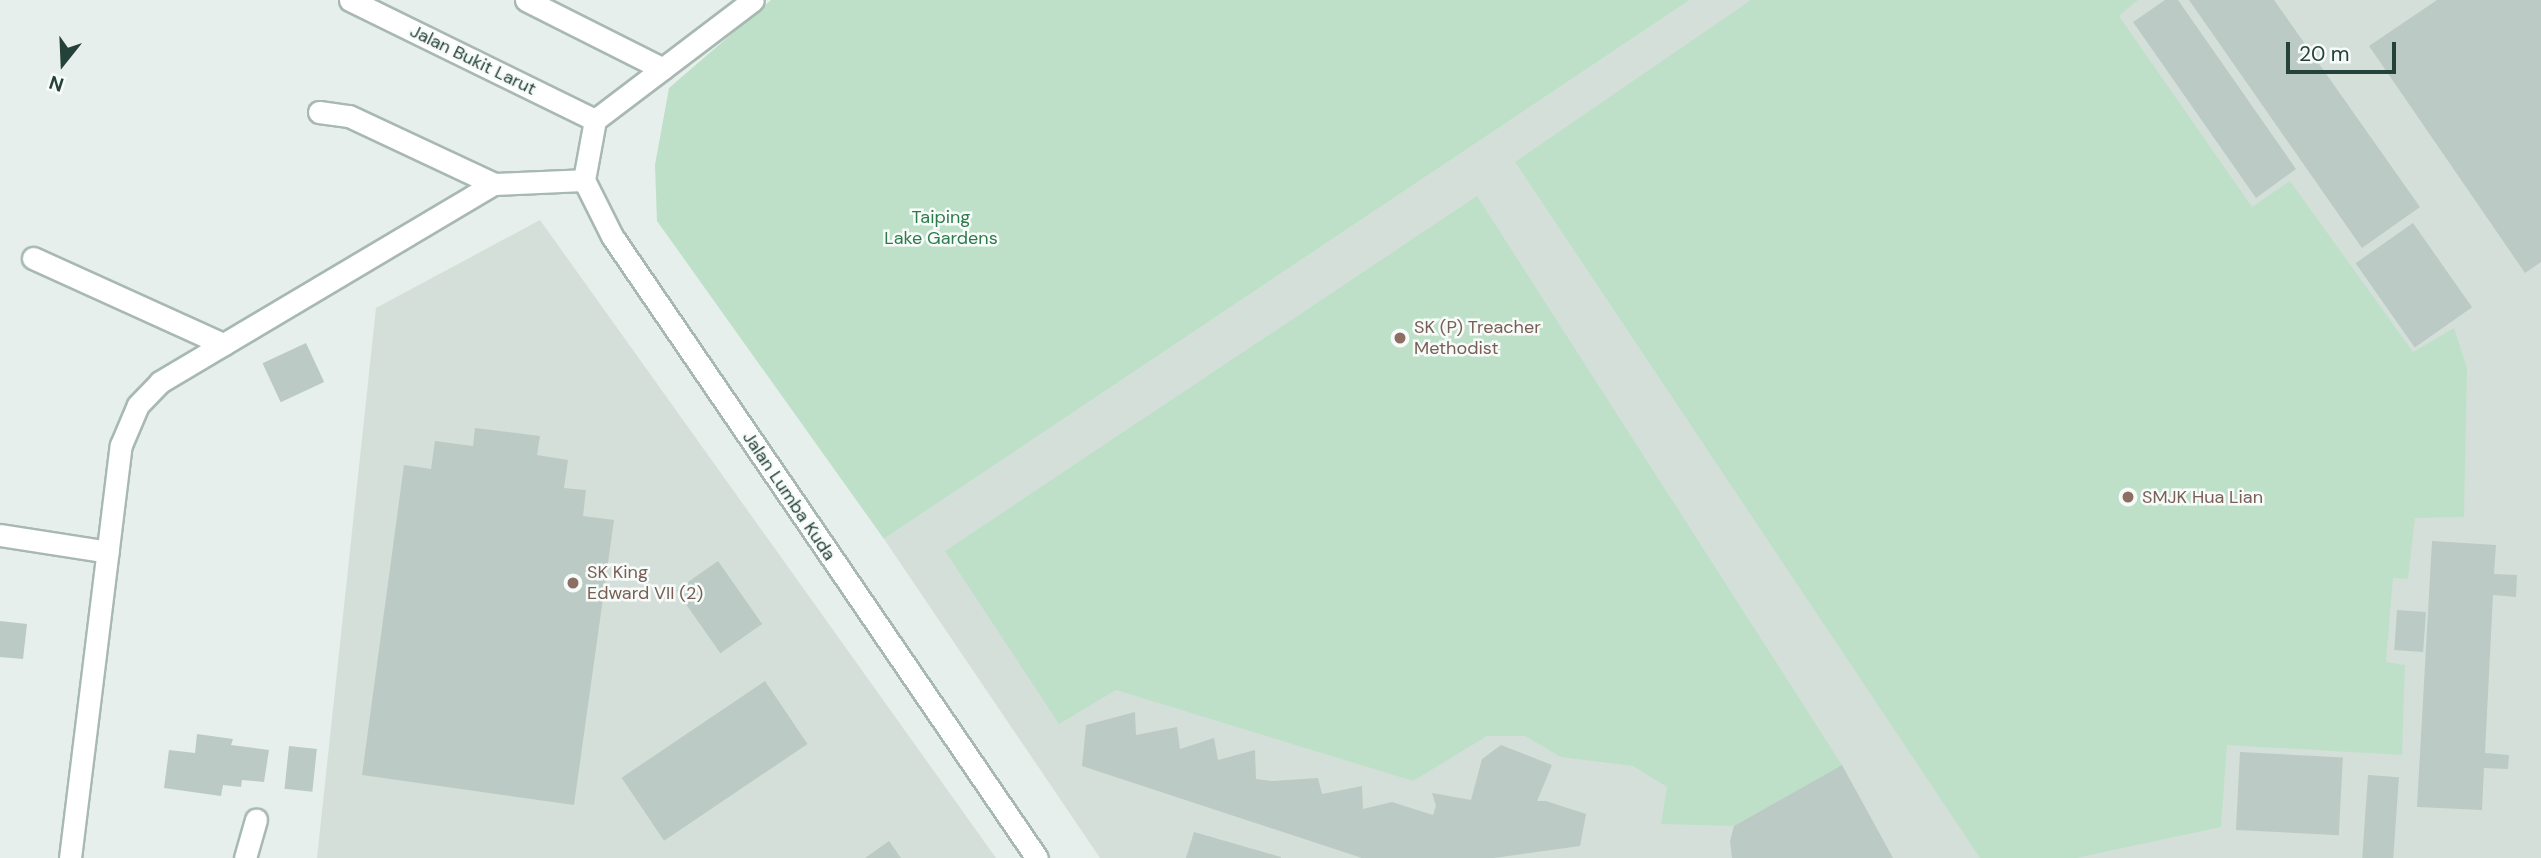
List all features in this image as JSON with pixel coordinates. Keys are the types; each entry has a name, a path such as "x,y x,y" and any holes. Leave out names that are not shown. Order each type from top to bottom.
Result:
{"street":[{"name":"Jalan Bukit Larut","path":"350,0 595,120"},
{"path":"319,112 349,116 494,184 584,180 595,120 753,0"},
{"path":"534,2 663,68"},
{"name":"Jalan Lumba Kuda","path":"584,180 612,236 1037,858"},
{"path":"70,858 121,445 138,405 160,382 494,184"},
{"path":"33,258 223,344"},
{"path":"0,535 107,552"},
{"path":"245,858 256,820"}],"shaded area":[{"name":"SMJK Hua Lian","path":"1690,0 2541,0 2541,858 1100,858 884,539"},
{"name":"SK King Edward VII (2)","path":"540,220 996,858 317,858 376,308"}],"green space":[{"name":"Taiping Lake Gardens","path":"771,0 1690,0 884,539 657,221 655,165 669,88"},
{"name":"SMJK Hua Lian","path":"1751,0 2138,0 2119,16 2252,207 2290,181 2413,352 2454,328 2467,368 2464,517 2415,518 2408,579 2393,578 2386,662 2405,665 2402,755 2227,745 2221,827 2076,858 1980,858 1515,162"},
{"name":"SK (P) Treacher Methodist","path":"1477,196 1842,765 1734,826 1661,824 1667,787 1633,766 1561,757 1525,736 1487,736 1413,781 1116,690 1059,724 945,551"}],"building":[{"path":"2165,0 2178,0 2296,169 2256,198 2133,22"},
{"path":"2189,0 2274,0 2420,207 2362,248"},
{"path":"2437,0 2541,0 2541,262 2525,273 2369,46"},
{"path":"2413,223 2472,307 2415,348 2356,263"},
{"path":"306,343 324,382 281,402 262,363"},
{"path":"475,428 540,436 537,455 568,460 564,488 586,490 583,516 614,520 574,805 362,775 404,465 431,469 435,441 473,446"},
{"path":"2432,541 2496,545 2494,574 2517,575 2516,597 2493,595 2485,753 2509,755 2508,769 2484,768 2482,810 2417,807"},
{"path":"718,561 762,624 720,653 676,590"},
{"path":"2397,610 2426,612 2423,652 2394,650"},
{"path":"0,621 27,624 23,659 0,657"},
{"path":"765,681 807,744 664,841 622,778"},
{"path":"1135,712 1136,735 1177,727 1180,749 1214,738 1218,760 1255,750 1256,779 1273,781 1318,778 1322,794 1362,786 1363,809 1392,802 1433,815 1436,806 1432,793 1471,800 1482,759 1501,745 1552,765 1537,801 1546,801 1586,814 1580,846 1494,858 1362,858 1082,766 1086,725"},
{"path":"197,734 233,739 231,745 269,750 264,782 242,780 241,787 223,785 221,796 164,788 169,750 195,753"},
{"path":"289,746 317,749 312,792 285,789"},
{"path":"2240,752 2343,757 2339,835 2236,830"},
{"path":"1842,765 1893,858 1732,858 1730,841 1734,826"},
{"path":"2368,775 2399,777 2393,858 2362,858"},
{"path":"1194,832 1281,857 1281,858 1186,858"},
{"path":"889,841 901,858 865,858"}],"place":[{"name":"SK (P) Treacher Methodist","path":"1400,338"},
{"name":"SMJK Hua Lian","path":"2128,497"},
{"name":"SK King Edward VII (2)","path":"573,583"}]}
